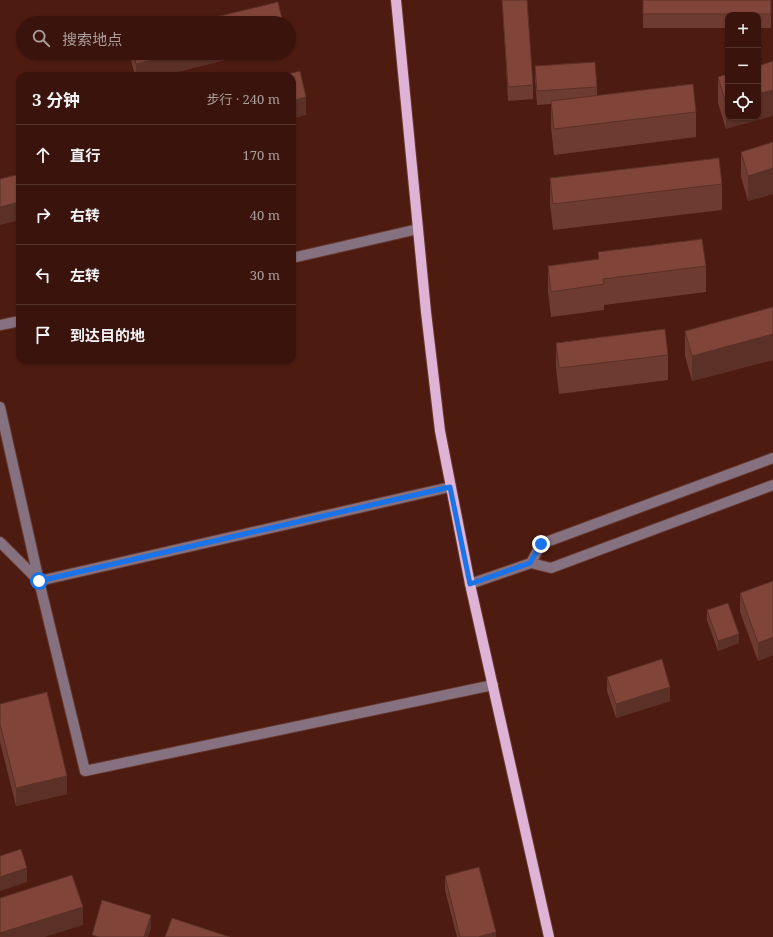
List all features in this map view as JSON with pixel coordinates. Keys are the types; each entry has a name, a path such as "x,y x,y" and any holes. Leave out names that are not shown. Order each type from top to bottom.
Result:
{"main road":[{"path":"396,0 426,312 440,431 470,584 549,937"}],"street":[{"path":"296,257 418,229"},
{"path":"0,325 16,321"},
{"path":"0,407 39,581 85,772 493,685"},
{"path":"530,563 541,544 773,458"},
{"path":"470,584 530,563 551,568 773,485"},
{"path":"39,581 450,487"},
{"path":"0,542 39,581"}],"building":[{"path":"502,0 527,0 533,85 508,87"},
{"path":"643,0 771,0 771,14 761,14 761,12 725,12 725,14 643,14"},
{"path":"278,2 281,16 220,16"},
{"path":"135,60 152,60 136,64"},
{"path":"773,61 773,90 761,93 761,84 761,65"},
{"path":"595,62 597,87 537,91 535,66"},
{"path":"300,71 306,97 296,100 296,72"},
{"path":"725,75 725,101 718,77"},
{"path":"693,84 696,112 554,129 551,101"},
{"path":"773,142 773,168 748,176 741,152"},
{"path":"719,158 722,184 553,204 550,178"},
{"path":"16,175 16,203 0,207 0,179"},
{"path":"702,239 706,266 603,279 604,284 551,292 548,266 599,259 598,252"},
{"path":"773,307 773,334 692,356 685,331"},
{"path":"665,329 668,355 559,368 556,343"},
{"path":"773,581 773,637 758,643 740,593"},
{"path":"728,603 739,634 718,641 707,610"},
{"path":"662,659 670,687 616,704 607,677"},
{"path":"47,692 67,776 16,788 0,724 0,704"},
{"path":"21,849 27,868 0,877 0,856"},
{"path":"479,867 496,932 478,937 460,937 445,876"},
{"path":"72,875 83,907 0,933 0,898"},
{"path":"102,900 151,915 144,937 99,937 92,935"},
{"path":"172,918 230,937 165,937"}],"route":[{"path":"39,581 450,487 470,584 530,563 541,544"}]}
